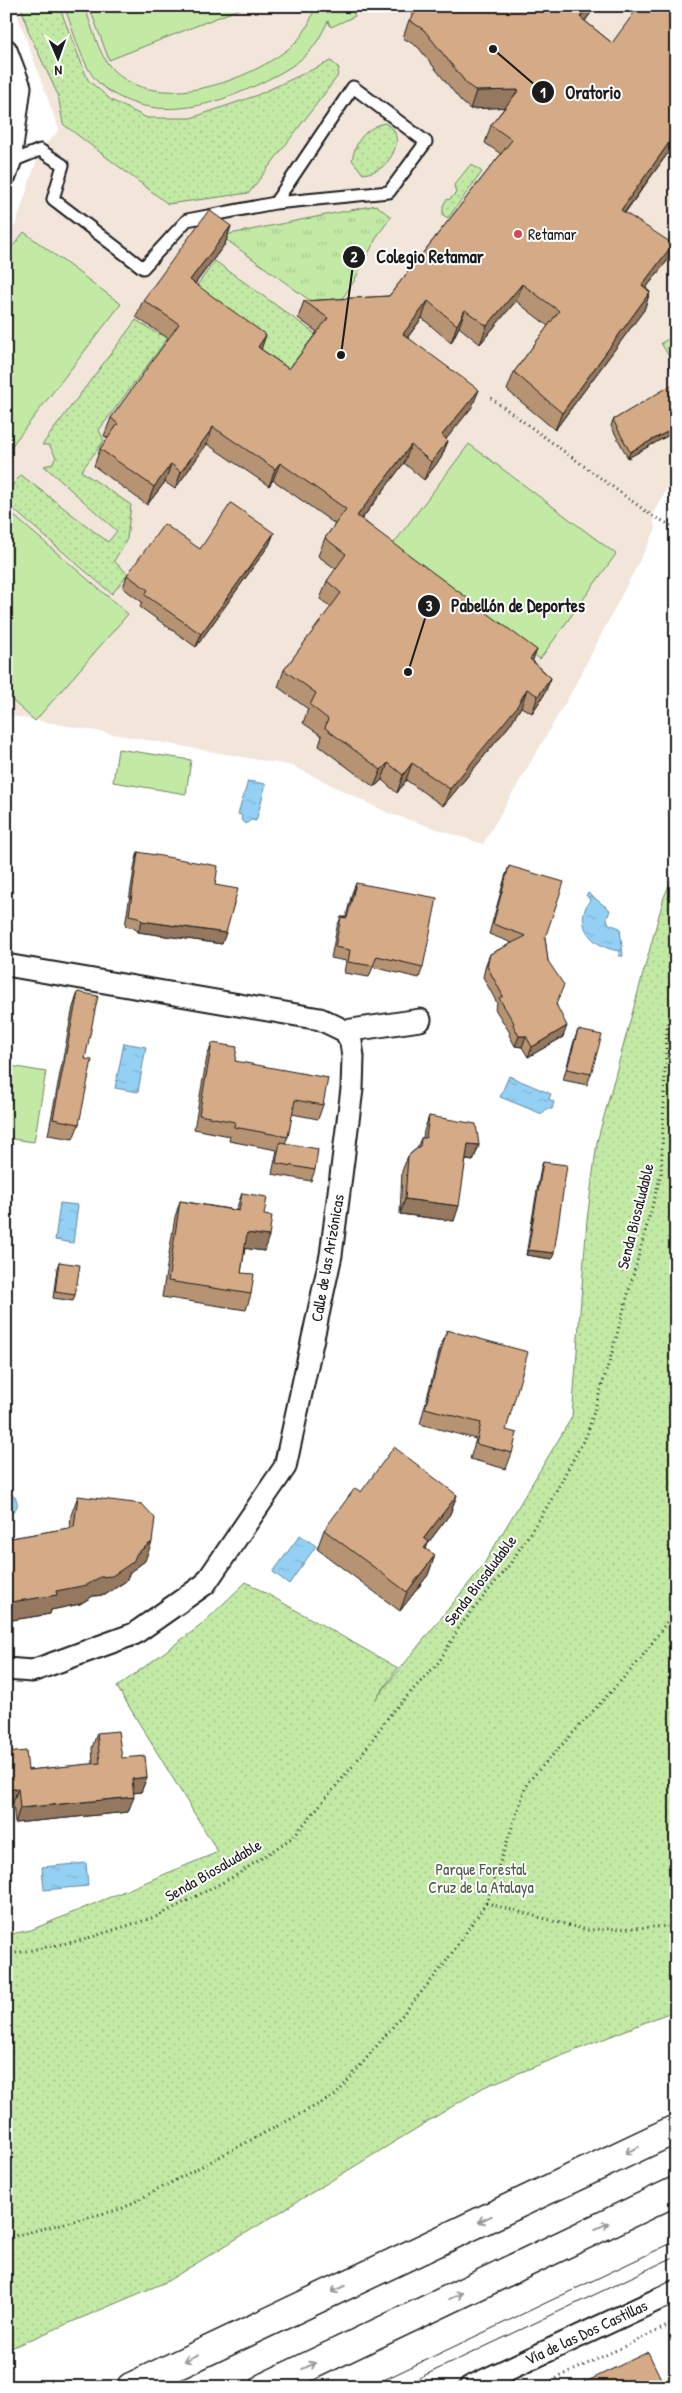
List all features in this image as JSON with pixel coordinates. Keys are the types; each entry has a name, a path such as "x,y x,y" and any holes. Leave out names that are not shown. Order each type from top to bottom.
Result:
{"highway":[{"path":"131,2387 676,2129"},
{"path":"265,2387 676,2191"}],"street":[{"path":"6,50 20,87 8,168"},
{"path":"6,965 320,1019 345,1031 420,1020"},
{"name":"Calle de las Arizónicas","path":"6,1669 32,1671 134,1634 205,1584 285,1467 331,1256 352,1090 353,1057 351,1042 345,1031"},
{"name":"Vía de las Dos Castillas","path":"470,2387 676,2291"}],"lane":[{"path":"8,168 40,150 63,165 53,199 143,268 187,220 275,203 389,192 426,142 353,88 275,203"}],"path":[{"path":"491,398 652,515 676,528"},
{"name":"Senda Biosaludable","path":"6,1955 82,1940 158,1916 235,1876 293,1837 356,1762 392,1712 439,1662 460,1626 510,1564 550,1502 588,1434 611,1356 661,1174 667,1028 676,994"},
{"path":"6,2238 121,2208 336,2095 443,1966 486,1903 527,1783 639,1661 676,1609"},
{"path":"486,1903 587,1930 676,1926"},
{"path":"538,2387 676,2322"}],"shaded area":[{"path":"14,6 676,6 676,474 652,515 656,529 571,693 483,844 388,813 293,766 6,715 6,237 15,226 40,150 59,130"}],"green space":[{"path":"21,6 59,6 88,80 111,100 147,118 191,118 255,96 331,61 339,68 337,77 249,193 168,204 63,124 58,95 29,33"},
{"path":"64,6 84,6 103,56 112,69 131,83 153,90 178,91 203,88 229,81 275,58 301,37 315,6 351,6 355,16 331,27 328,21 317,42 303,58 285,70 240,93 200,105 159,108 139,105 120,97 101,85 84,60"},
{"path":"89,6 247,6 109,60"},
{"path":"384,123 395,132 396,144 394,150 391,157 382,167 373,172 363,174 352,160 356,147 366,132"},
{"path":"471,164 482,172 448,218 443,215 443,206 446,200 456,193 454,185"},
{"path":"376,205 391,217 378,235 353,283 337,306 323,310 224,238 230,234"},
{"path":"24,232 121,304 6,453 6,255"},
{"path":"215,261 317,335 282,380 176,327 99,430 104,441 81,471 131,505 127,539 114,561 128,574 112,594 6,503 6,493 21,475 108,542 117,531 44,466 52,464 56,457 49,445 42,445 136,320 160,335"},
{"path":"676,335 676,368 661,343"},
{"path":"469,444 616,554 540,659 391,547"},
{"path":"6,509 128,614 35,721 6,695"},
{"path":"118,749 191,760 186,794 113,782"},
{"name":"Parque Forestal Cruz de la Atalaya","path":"676,869 676,2010 484,2087 166,2282 6,2350 6,1935 31,1930 218,1852 117,1687 200,1626 246,1582 398,1668 375,1700 482,1567 572,1417 587,1220 597,1142 664,897"},
{"path":"11,1066 46,1072 34,1142 6,1138 6,1096"}],"water":[{"path":"248,781 266,784 256,821 251,820 246,824 241,820 242,816 238,814"},
{"path":"588,893 610,910 607,919 609,924 620,928 623,956 619,956 620,951 601,945 588,934 583,918 590,900 586,895"},
{"path":"124,1043 146,1047 138,1092 115,1088"},
{"path":"509,1076 551,1094 549,1099 554,1102 552,1109 546,1109 542,1114 500,1097"},
{"path":"60,1203 78,1205 73,1243 55,1240"},
{"path":"6,1496 15,1497 17,1507 6,1519"},
{"path":"300,1535 316,1546 289,1584 273,1572"},
{"path":"86,1863 88,1886 44,1890 42,1867"}],"building":[{"path":"422,6 589,6 580,17 612,43 639,6 676,6 676,133 621,210 673,244 642,285 650,292 562,413 514,372 559,311 522,284 487,326 465,310 457,325 428,301 403,334 479,390 442,435 448,441 431,462 411,445 357,516 537,650 530,659 551,678 538,696 527,689 516,708 450,789 412,763 403,775 388,763 381,770 325,728 328,719 310,705 316,693 284,670 341,593 327,581 346,554 325,538 346,509 280,463 275,469 213,427 181,472 171,464 154,487 100,449 118,424 111,418 179,324 143,300 209,210 231,226 190,280 266,335 258,347 289,369 328,318 304,301 389,296 512,140 491,125 519,90 476,91 467,84 424,30 409,20"},
{"path":"675,383 676,427 630,452 613,420"},
{"path":"231,503 274,533 201,634 145,595 148,590 127,575 164,524 200,549"},
{"path":"138,852 218,866 215,885 238,889 226,933 142,921 138,917 129,915"},
{"path":"509,866 564,882 545,938 548,961 564,985 556,1004 567,1026 532,1047 526,1036 519,1036 513,1025 514,1023 499,998 503,996 487,966 490,954 526,936 493,924"},
{"path":"356,883 437,898 423,967 377,956 373,966 348,962 350,950 335,947 341,917 347,918"},
{"path":"78,992 98,996 85,1059 92,1060 79,1124 53,1119"},
{"path":"578,1030 602,1035 591,1074 567,1069"},
{"path":"212,1043 237,1047 235,1061 328,1078 323,1105 295,1100 288,1137 234,1127 235,1122 199,1115"},
{"path":"429,1116 476,1124 479,1145 468,1144 459,1206 405,1199 408,1156 420,1146 421,1138 426,1138"},
{"path":"280,1142 318,1149 315,1170 276,1163"},
{"path":"543,1162 567,1165 554,1253 528,1250"},
{"path":"242,1193 267,1197 264,1215 272,1216 269,1236 247,1233 241,1273 254,1274 251,1294 168,1281 180,1201 239,1211"},
{"path":"59,1262 80,1265 75,1295 55,1292"},
{"path":"447,1330 528,1352 506,1430 517,1433 512,1453 476,1444 481,1423 425,1408"},
{"path":"394,1447 457,1495 424,1538 429,1542 424,1548 435,1555 407,1592 324,1530 355,1488 361,1492"},
{"path":"78,1496 142,1504 155,1518 152,1542 137,1553 133,1562 112,1576 100,1577 87,1585 56,1591 57,1595 11,1602 11,1599 6,1600 6,1539 74,1527"},
{"path":"118,1731 122,1758 145,1756 147,1777 132,1779 134,1797 20,1808 18,1788 6,1790 6,1753 26,1751 28,1770 100,1763 97,1733"},
{"path":"648,2352 665,2387 575,2387"}],"tram line":[{"path":"369,2387 676,2241"},
{"path":"400,2387 676,2256"}],"place":[{"name":"Oratorio","path":"493,49"},
{"name":"Retamar","path":"518,234"},
{"name":"Colegio Retamar","path":"341,355"},
{"name":"Pabellón de Deportes","path":"408,672"}]}
